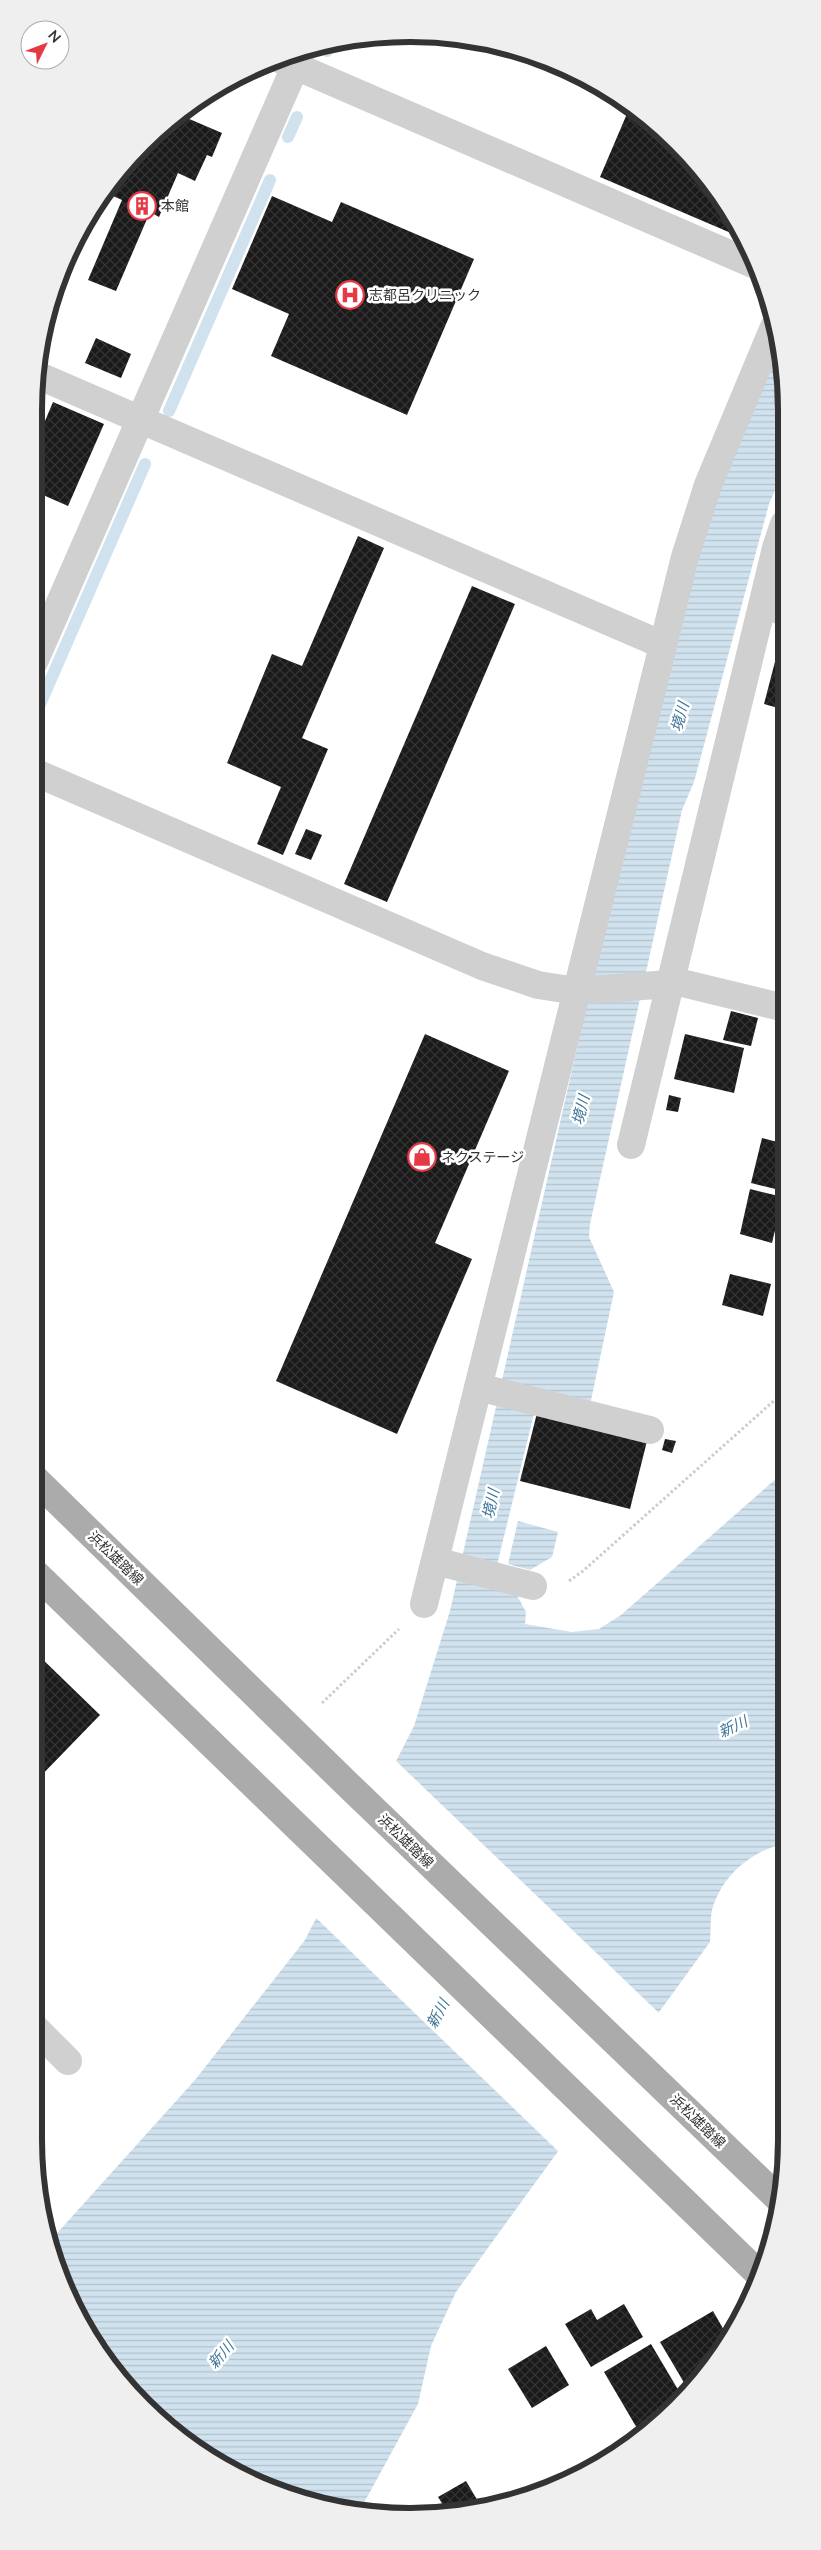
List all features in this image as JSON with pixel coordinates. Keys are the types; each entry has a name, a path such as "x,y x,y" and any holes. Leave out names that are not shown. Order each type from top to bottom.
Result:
{"main road":[{"name":"浜松雄踏線","path":"42,1486 345,1782 774,2194"},
{"path":"42,1580 754,2270"}],"street":[{"path":"296,61 746,261"},
{"path":"42,644 140,420 290,63"},
{"path":"424,1604 446,1564 483,1388 685,557 708,486 770,336"},
{"path":"44,378 663,645"},
{"path":"631,1145 664,984 773,609 778,570"},
{"path":"42,775 482,966 538,985 581,991 682,983 778,1006"},
{"path":"483,1388 650,1430"},
{"path":"446,1564 533,1586"},
{"path":"42,2035 68,2061"}],"path":[{"path":"533,1586 551,1586 568,1581 583,1571 778,1397"},
{"path":"322,1703 424,1604"}],"water":[{"path":"775,359 778,386 778,483 769,504 694,782 682,810 590,1224 589,1237 614,1292 590,1405 539,1393 498,1561 526,1612 525,1624 572,1632 599,1629 621,1615 778,1477 778,1845 751,1858 740,1866 723,1886 712,1910 710,1942 456,2292 431,2346 418,2404 363,2504 339,2500 292,2488 248,2470 226,2458 186,2431 150,2400 119,2364 92,2324 80,2302 55,2235 195,2080 305,1940 414,1726 450,1611 585,1012 697,560 720,490"},
{"path":"518,1521 558,1532 552,1557 530,1570 508,1564"}],"pier":[{"path":"394,1759 660,2014 559,2152 314,1916"}],"building":[{"path":"627,113 671,150 687,168 716,206 733,234 600,177"},
{"name":"本館","path":"187,118 222,133 212,157 207,155 195,181 178,173 159,217 150,212 116,291 88,280 122,200 112,196 119,186 150,150"},
{"path":"272,196 332,222 341,202 474,259 407,415 271,356 289,314 232,289"},
{"path":"96,338 131,354 121,378 85,363"},
{"path":"53,402 104,424 68,506 42,495 42,420 45,421"},
{"path":"358,536 384,548 302,738 328,749 283,855 257,844 281,787 227,763 272,654 302,666"},
{"path":"472,586 515,604 387,902 344,884"},
{"path":"777,654 778,654 778,708 764,704"},
{"path":"306,829 322,835 311,860 295,854"},
{"path":"731,1011 758,1018 751,1046 723,1040"},
{"name":"ネクステージ","path":"425,1034 509,1071 435,1243 472,1259 397,1434 276,1381"},
{"path":"685,1034 744,1048 734,1093 674,1079"},
{"path":"669,1095 681,1098 678,1112 666,1110"},
{"path":"762,1138 778,1142 778,1190 751,1183"},
{"path":"750,1189 778,1196 778,1218 772,1243 740,1234"},
{"path":"730,1274 771,1284 763,1316 722,1305"},
{"path":"537,1413 647,1441 630,1509 520,1481"},
{"path":"665,1439 676,1441 672,1453 662,1450"},
{"path":"42,1659 100,1715 42,1775"},
{"path":"624,2304 643,2337 591,2367 565,2324 591,2309 597,2320"},
{"path":"713,2311 724,2331 702,2364 685,2384 660,2342"},
{"path":"651,2344 679,2391 637,2429 604,2372"},
{"path":"546,2346 569,2385 532,2408 508,2369"},
{"path":"466,2481 478,2501 444,2506 438,2497"}],"waterway":[{"path":"288,137 297,117"},
{"path":"169,411 270,180"},
{"path":"42,700 145,464"}],"place":[{"name":"本館","path":"142,206"},
{"name":"志都呂クリニック","path":"350,295"},
{"name":"ネクステージ","path":"422,1157"}],"water label":[{"name":"境川","path":"680,717"},
{"name":"境川","path":"581,1110"},
{"name":"境川","path":"491,1504"},
{"name":"新川","path":"733,1727"},
{"name":"新川","path":"438,2014"},
{"name":"新川","path":"221,2355"}]}
